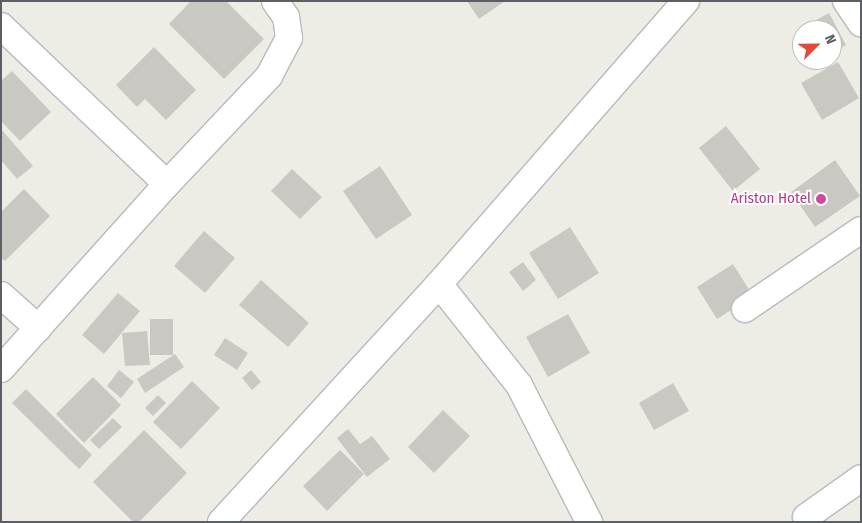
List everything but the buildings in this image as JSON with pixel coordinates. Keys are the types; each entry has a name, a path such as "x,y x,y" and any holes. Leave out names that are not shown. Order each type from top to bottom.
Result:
{"street":[{"path":"1,368 167,184 269,76 289,38 286,17 275,1"},
{"path":"221,522 439,284 686,1"},
{"path":"846,1 861,23"},
{"path":"1,26 167,184"},
{"path":"745,309 861,230"},
{"path":"439,284 519,385 589,522"},
{"path":"1,295 38,328"},
{"path":"806,517 861,478"}],"place":[{"name":"Ariston Hotel","path":"821,199"}]}
